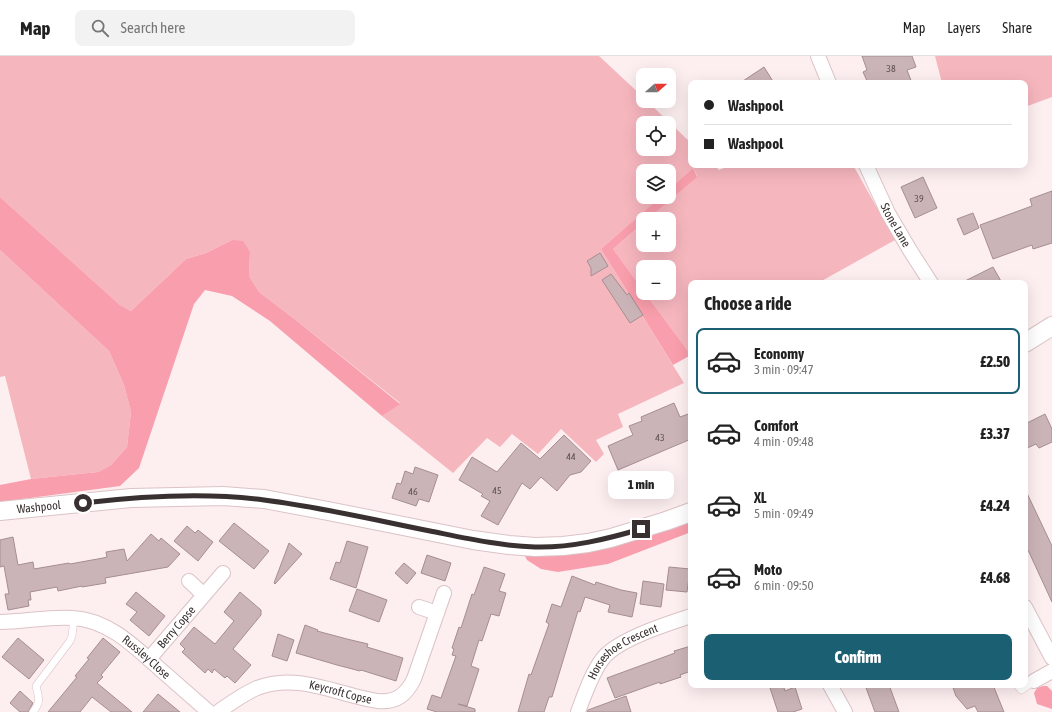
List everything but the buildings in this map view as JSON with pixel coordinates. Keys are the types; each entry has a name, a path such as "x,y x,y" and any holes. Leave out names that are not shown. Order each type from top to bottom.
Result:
{"street":[{"path":"818,56 828,80"},
{"name":"Stone Lane","path":"867,168 888,213 929,280"},
{"path":"1028,341 1052,326"},
{"name":"Washpool","path":"0,512 131,498 223,496 264,500 314,508 473,540 535,547 588,543 611,538 688,513"},
{"name":"Berry Copse","path":"149,660 223,573"},
{"name":"Berry Copse","path":"189,581 204,595"},
{"name":"Keycroft Copse","path":"218,712 238,697 266,685 282,682 313,685 383,702 400,697 408,690 414,679 444,593"},
{"path":"419,607 437,613"},
{"path":"1028,613 1052,658"},
{"name":"Horseshoe Crescent","path":"578,712 598,666 604,657 613,649 644,633 688,617"},
{"name":"Russley Close","path":"0,622 74,618 98,624 117,633 131,644 209,712"},
{"path":"1034,681 1052,671"},
{"path":"831,688 841,711"}],"lane":[{"path":"32,712 39,701 36,686 70,641 74,618"},
{"path":"1028,685 1034,681"}],"shaded area":[{"path":"0,56 599,56 636,90 636,108 654,108 663,116 636,116 636,156 676,156 676,129 688,140 688,168 693,168 676,183 676,164 636,164 636,204 652,204 643,212 636,212 636,218 601,249 684,383 618,414 623,427 596,440 604,454 596,462 561,429 538,454 512,434 500,447 487,438 453,473 382,416 400,403 259,292 249,276 250,252 232,240 206,253 186,259 131,311 120,305 0,197"},
{"path":"935,56 1052,56 1052,97 1028,106 1028,80 941,80"},
{"path":"693,168 717,168 719,170 724,168 855,168 895,240 823,280 688,280 688,351 650,300 676,300 676,260 636,260 636,280 613,249 636,229 636,252 676,252 676,212 656,212 665,204 676,204 676,194 697,176"},
{"path":"693,168 697,177 676,195 676,183"},
{"path":"0,197 120,305 131,311 186,259 206,253 232,240 243,241 250,252 249,276 259,292 400,404 382,416 270,321 232,296 205,290 194,304 139,468 120,486 0,502 0,485 31,479 98,472 111,465 127,447 131,412 124,385 109,351 0,250"},
{"path":"652,204 666,204 656,212 643,212"},
{"path":"636,218 636,229 613,249 636,280 636,300 650,300 688,351 688,357 673,365 601,249"},
{"path":"0,250 109,351 124,385 131,412 127,447 111,465 98,472 31,479 5,376 0,377"},
{"path":"688,518 688,533 608,564 558,572 541,569 527,560 525,556 529,553"},
{"path":"1047,686 1052,691 1052,709 1037,704 1034,693 1037,688"}],"route":[{"path":"83,503 131,498 223,496 264,500 328,511 473,540 535,547 588,543 641,529"}]}
